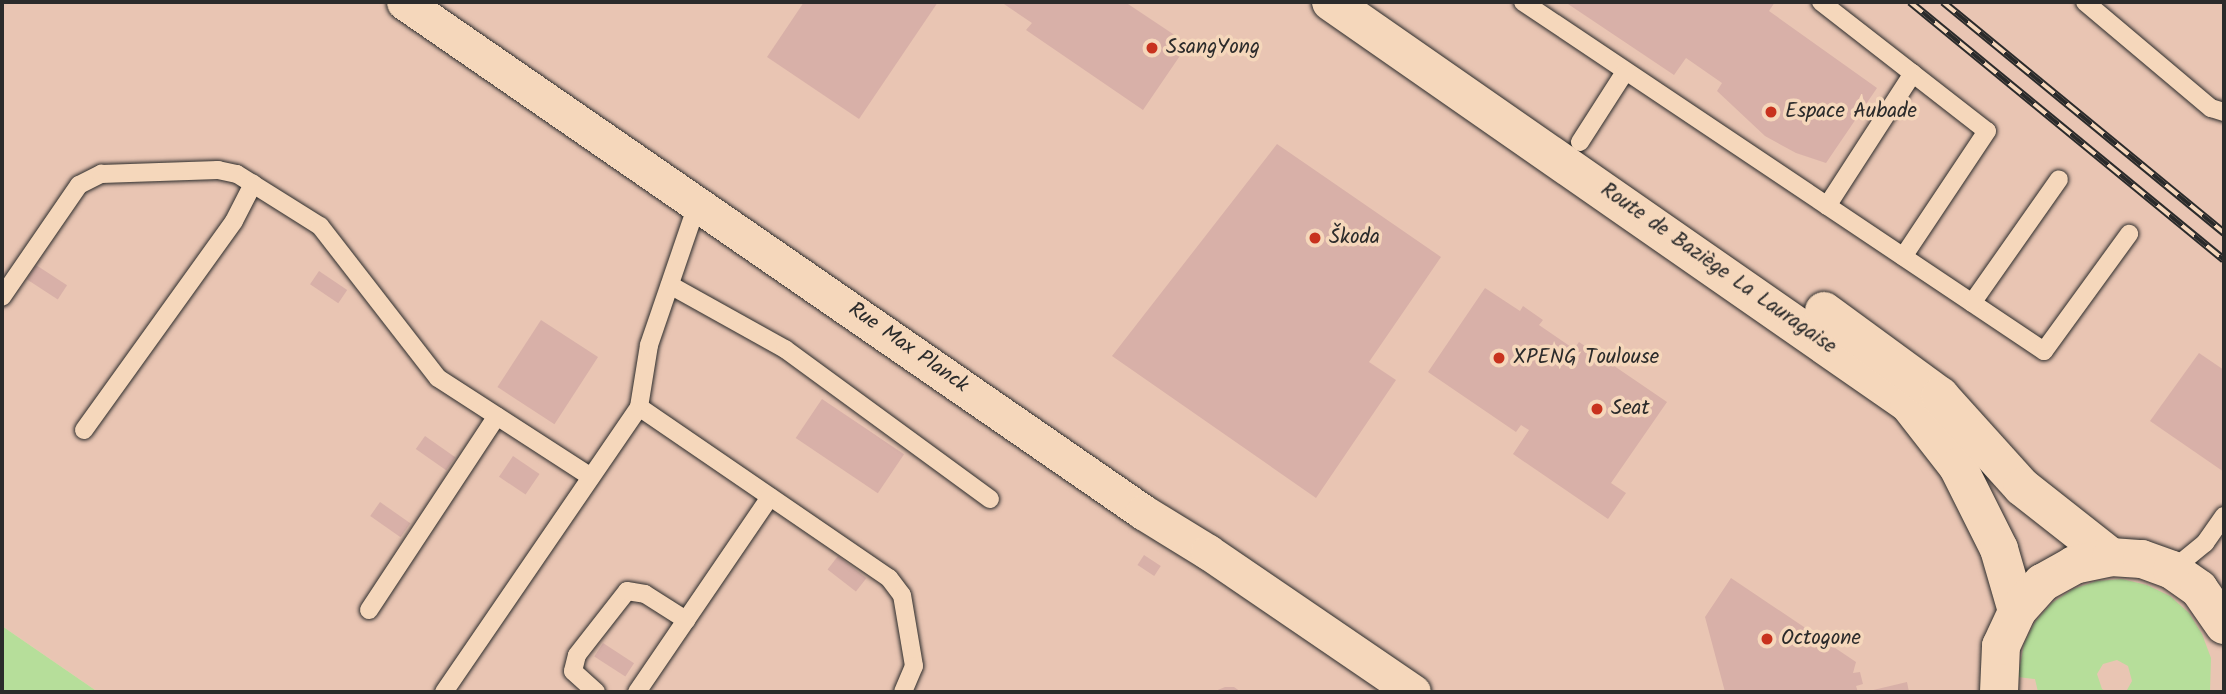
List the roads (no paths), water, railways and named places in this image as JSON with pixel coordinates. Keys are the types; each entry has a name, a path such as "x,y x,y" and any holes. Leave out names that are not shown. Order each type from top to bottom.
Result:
{"main road":[{"name":"Route de Baziège La Lauragaise","path":"1331,2 1909,404 1958,467 2000,549 2017,611"},
{"name":"Route de Baziège La Lauragaise","path":"1376,2 1867,341 1940,396 2022,487 2111,557"},
{"path":"1999,692 2001,646 2017,611 2042,583 2074,565 2111,557 2142,559 2172,570 2199,589 2224,625"}],"street":[{"name":"Rue Max Planck","path":"404,2 698,202 1143,512 1208,552 1413,692"}],"lane":[{"path":"1523,2 2044,351 2129,234"},
{"path":"1821,2 1987,131 1903,257"},
{"path":"2085,2 2211,108 2224,112"},
{"path":"1580,142 1625,72"},
{"path":"1827,206 1913,73"},
{"path":"2,297 79,185 101,174 218,170 237,174 320,226 424,364 438,377 591,477"},
{"path":"1972,303 2059,179"},
{"path":"84,430 234,221 253,184"},
{"path":"444,692 639,407 649,345 698,202"},
{"path":"670,285 785,349 990,499"},
{"path":"639,407 889,578 902,595 914,666 903,692"},
{"path":"369,610 496,416"},
{"path":"637,692 770,496"},
{"path":"2172,570 2205,543 2224,516"},
{"path":"596,692 573,671 577,655 627,591 645,594 686,620"}],"railway":[{"path":"1910,2 2224,260"},
{"path":"1943,2 2224,233"}],"place":[{"name":"SsangYong","path":"1152,48"},
{"name":"Espace Aubade","path":"1771,112"},
{"name":"Škoda","path":"1315,238"},
{"name":"XPENG Toulouse","path":"1499,358"},
{"name":"Seat","path":"1597,409"},
{"name":"Octogone","path":"1767,639"}]}
